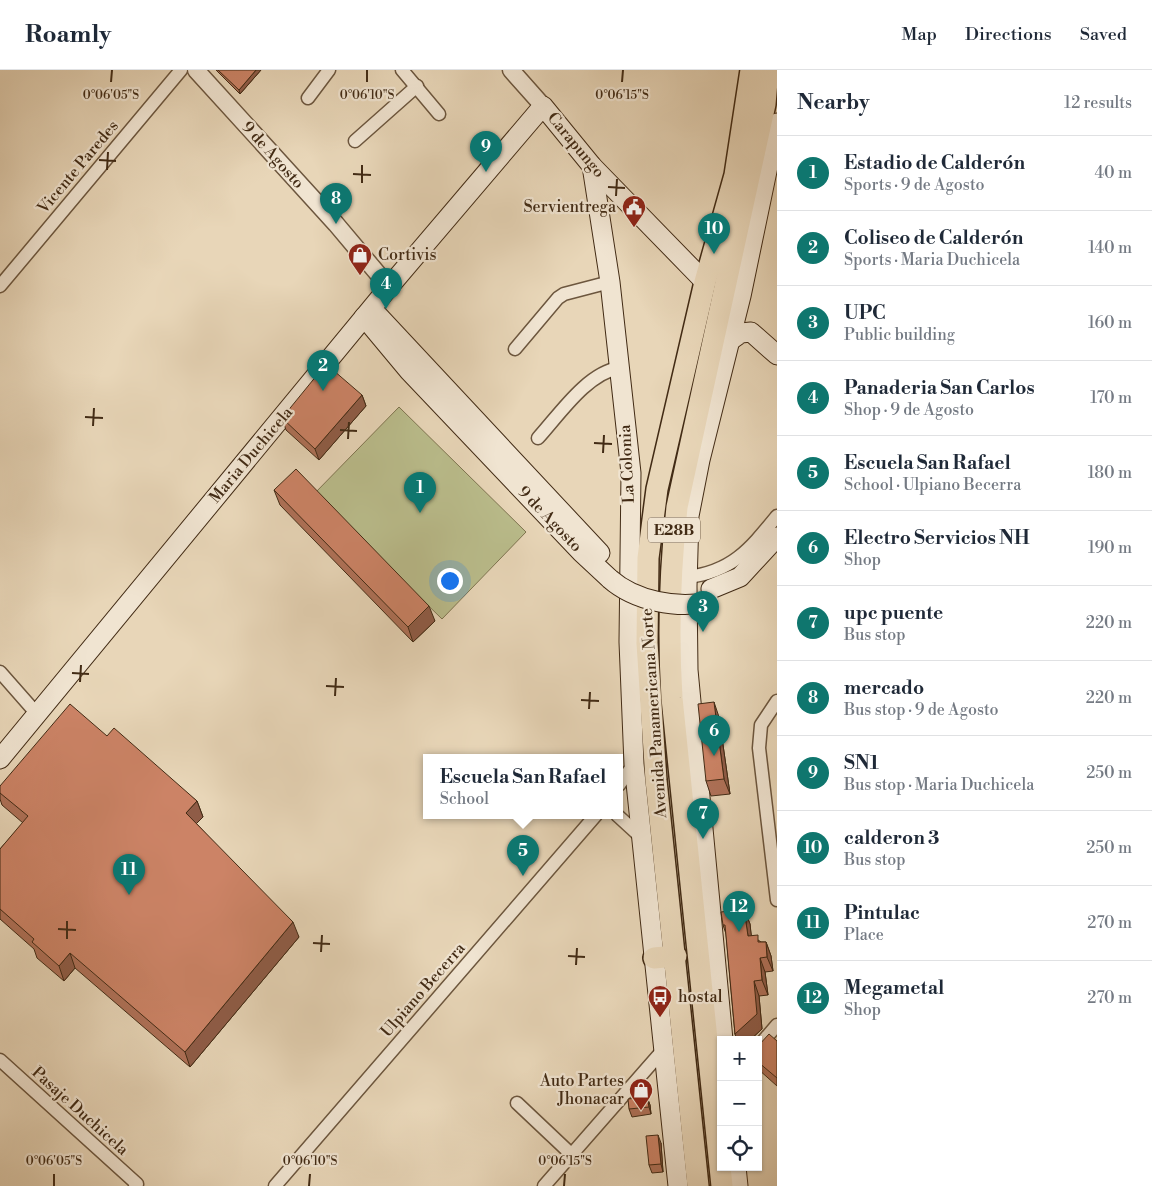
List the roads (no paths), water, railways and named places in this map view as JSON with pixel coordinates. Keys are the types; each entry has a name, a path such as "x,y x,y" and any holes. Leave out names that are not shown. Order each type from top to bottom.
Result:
{"highway":[{"name":"Avenida Panamericana Norte","path":"698,1186 652,721 647,644 648,558 657,489 705,282 735,175 751,70"},
{"name":"Avenida Panamericana Norte","path":"722,1186 710,998 672,698 669,641 672,552 677,507 765,104 768,70"},
{"path":"654,958 676,956"}],"main road":[{"name":"Maria Duchicela","path":"0,759 389,287 543,106"},
{"name":"Carapungo","path":"543,106 592,166 705,282"},
{"name":"Avenida Panamericana Norte","path":"722,1036 710,998 688,670 687,577 689,516 700,460 741,296 777,123"},
{"name":"La Colonia","path":"592,166 610,282 631,473 629,642 634,764"},
{"path":"741,296 748,318 760,338"},
{"name":"9 de Agosto","path":"368,313 612,574 678,594 710,596 755,577 777,552"},
{"path":"731,340 741,333 751,332 777,355"},
{"name":"9 de Agosto","path":"710,596 740,577 777,537"},
{"name":"Avenida Panamericana Norte","path":"634,764 678,1186"},
{"path":"736,1171 738,1186"}],"street":[{"name":"Vicente Paredes","path":"0,286 182,70"},
{"name":"9 de Agosto","path":"196,70 336,224 389,287"},
{"path":"308,98 329,70"},
{"path":"402,70 439,114"},
{"name":"Carapungo","path":"511,70 543,106"},
{"path":"355,140 417,86"},
{"path":"515,349 558,298 564,294 610,282"},
{"path":"538,438 572,399 601,373 619,368"},
{"path":"687,577 716,571 737,560 754,544 777,516"},
{"path":"0,672 37,714"},
{"path":"777,700 761,725 759,748 774,836 777,900"},
{"path":"623,779 634,764"},
{"name":"Ulpiano Becerra","path":"275,1186 593,819"},
{"path":"622,819 641,837"},
{"path":"762,1042 777,1025"},
{"path":"544,1186 664,1049"},
{"name":"Pasaje Duchicela","path":"0,1060 137,1184 135,1186"},
{"path":"517,1103 571,1154"}],"place":[{"name":"SN1","path":"486,172"},
{"name":"mercado","path":"336,224"},
{"name":"Servientrega","path":"634,228"},
{"name":"calderon 3","path":"714,254"},
{"name":"Cortivis","path":"360,276"},
{"name":"Panaderia San Carlos","path":"386,309"},
{"name":"Coliseo de Calderón","path":"323,391"},
{"name":"Estadio de Calderón","path":"420,513"},
{"name":"UPC","path":"703,632"},
{"name":"Electro Servicios NH","path":"714,756"},
{"name":"upc puente","path":"703,839"},
{"name":"Escuela San Rafael","path":"523,876"},
{"name":"Pintulac","path":"129,895"},
{"name":"Megametal","path":"739,932"},
{"name":"hostal","path":"660,1018"},
{"name":"Auto Partes Jhonacar","path":"641,1111"}]}
